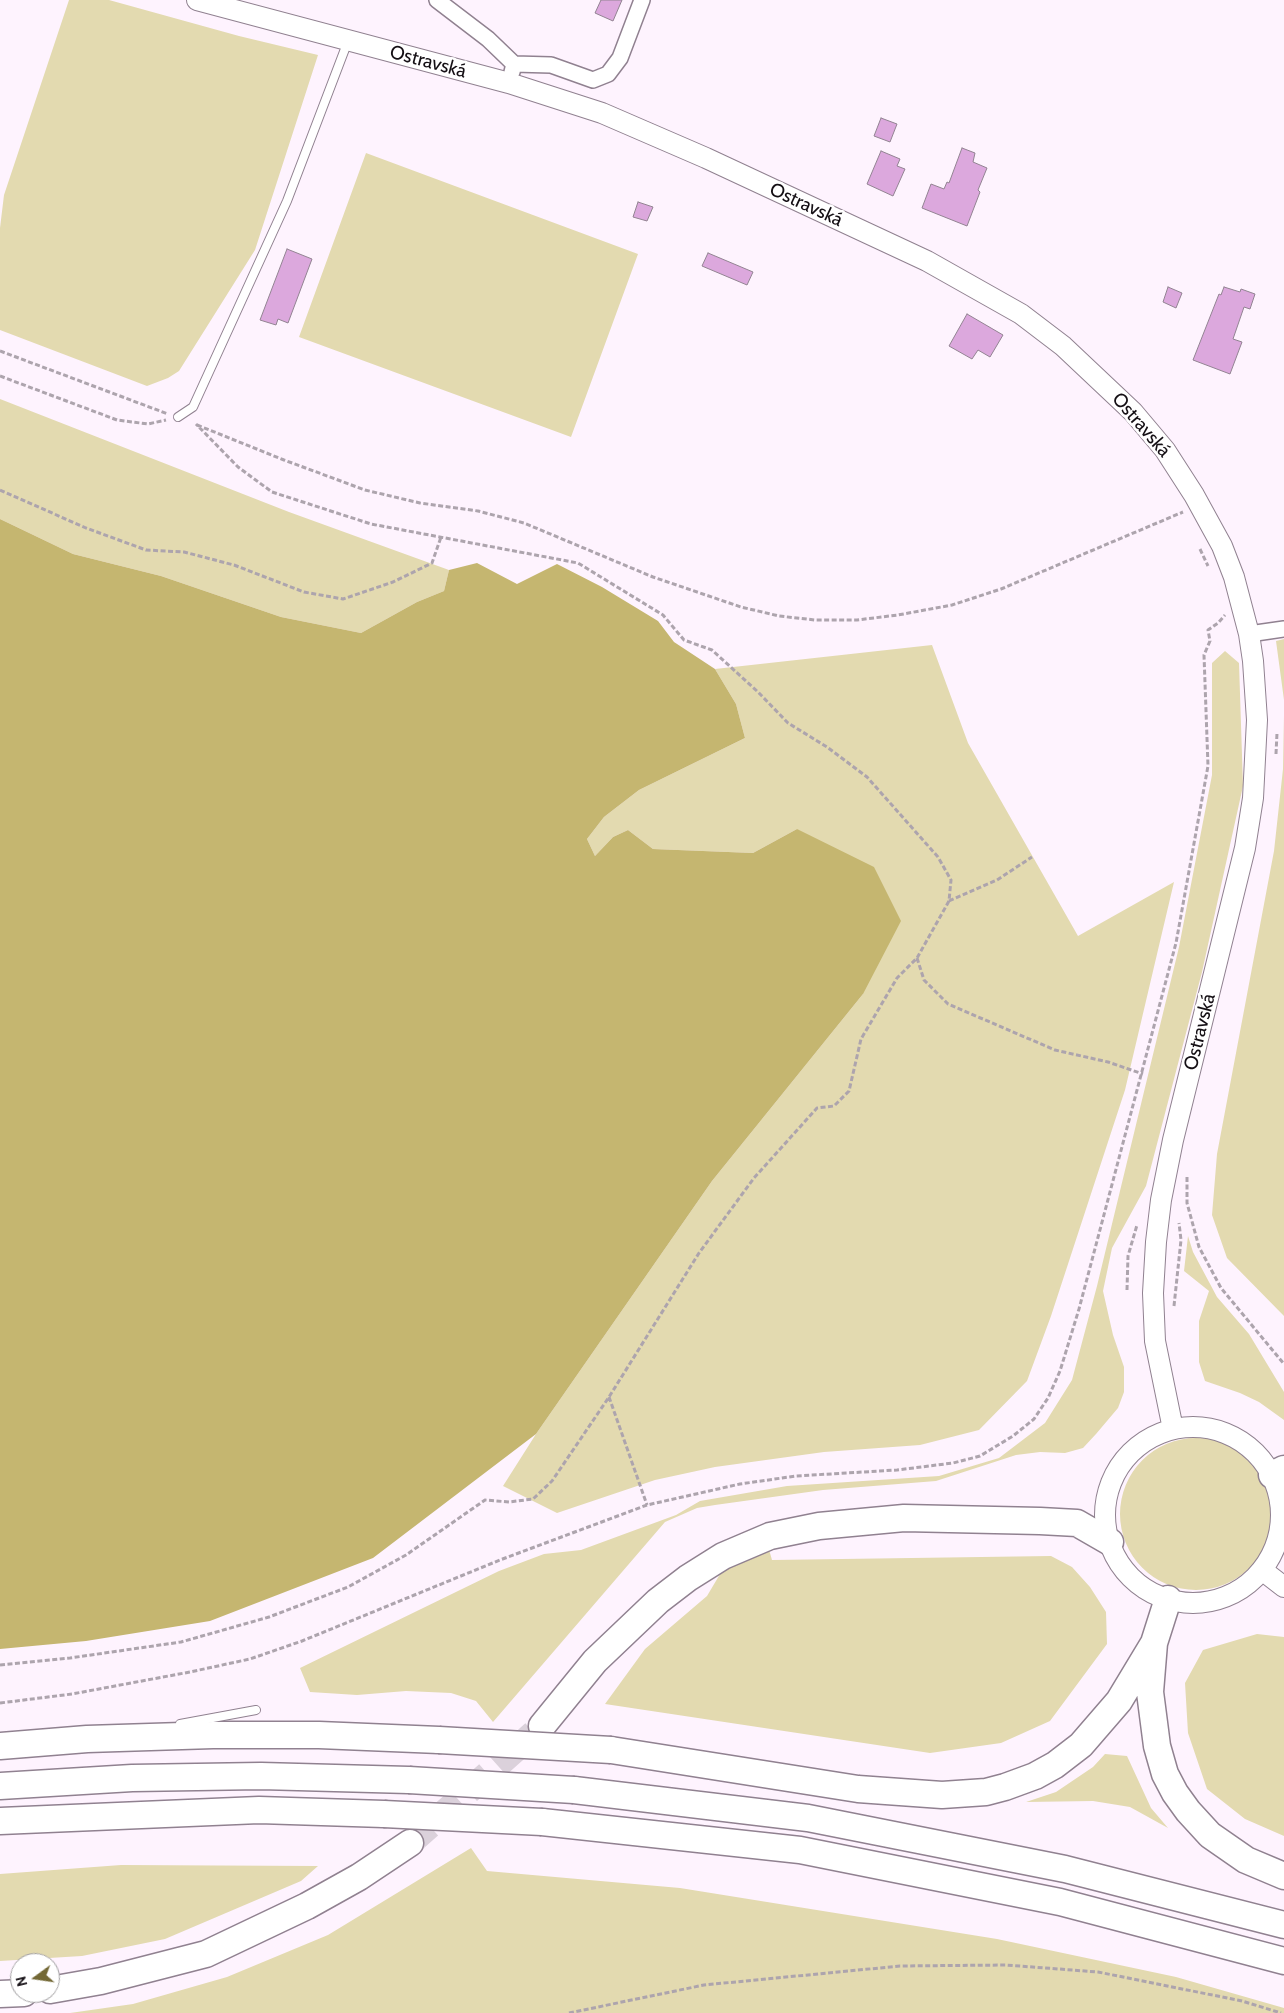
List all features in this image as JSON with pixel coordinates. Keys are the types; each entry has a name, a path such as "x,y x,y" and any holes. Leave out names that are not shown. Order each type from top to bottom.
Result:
{"highway":[{"path":"542,1726 595,1661 658,1601 722,1556 770,1536 819,1526 904,1518 1040,1521 1077,1524 1110,1542"},
{"path":"1168,1599 1154,1643 1150,1692 1159,1753 1170,1784 1196,1820 1222,1844 1259,1867 1284,1876"},
{"path":"0,1746 87,1739 212,1735 319,1735 439,1740 612,1750 858,1789 928,1795 986,1792 1035,1776 1055,1765 1081,1745 1119,1701 1154,1643"},
{"path":"0,1786 132,1778 261,1776 409,1780 574,1790 808,1818 1065,1868 1284,1925"},
{"path":"0,1821 259,1810 384,1814 542,1822 800,1850 1060,1902 1284,1961"},
{"path":"60,1988 101,1981 206,1954 307,1906 359,1877 410,1843"}],"main road":[{"name":"Ostravská","path":"197,0 509,83 602,113 706,158 927,260 1028,319 1063,346 1133,412 1165,450 1222,546 1234,577 1249,634 1256,689 1257,720 1253,798 1245,848 1173,1140 1156,1242 1153,1293 1155,1341 1174,1429"},
{"path":"1199,1427 1212,1429 1230,1435 1247,1445 1278,1472 1281,1524 1271,1556 1262,1570 1243,1587 1220,1599 1194,1603 1168,1599 1146,1589 1128,1573 1114,1553 1106,1526 1105,1510 1113,1478 1121,1464 1144,1442 1158,1434 1174,1429 1199,1427"},
{"path":"1262,1570 1284,1587"}],"street":[{"path":"437,0 488,39 514,64 551,65 593,80 608,74 620,58 642,0"},
{"path":"509,83 514,64"},
{"path":"1249,634 1284,629"}],"lane":[{"path":"178,417 193,407 288,201 348,41"},
{"path":"167,1727 256,1710"},
{"path":"87,1739 158,1729"}],"path":[{"path":"0,351 136,404 178,417 284,460 365,490 420,503 478,511 524,523 653,577 741,607 779,616 816,620 857,620 898,616 952,605 1002,589 1183,512"},
{"path":"0,376 117,420 148,424 178,417"},
{"path":"0,1665 70,1658 180,1642 269,1617 348,1587 406,1555 485,1500 509,1502 533,1499 552,1481 610,1397 699,1253 754,1178 818,1108 834,1106 849,1091 861,1039 897,978 917,958 949,901 951,880 938,857 867,776 827,747 788,723 758,692 712,650 684,640 663,615 578,563 371,524 272,492 238,467 196,424"},
{"path":"0,490 86,528 146,550 184,552 234,565 304,592 343,600 393,582 432,563 441,537"},
{"path":"1197,542 1206,564 1211,568"},
{"path":"0,1703 80,1693 190,1672 250,1658 302,1641 500,1560 647,1505 740,1484 796,1476 897,1470 953,1463 980,1456 1013,1436 1034,1418 1048,1398 1060,1371 1079,1309 1143,1074 1176,943 1208,766 1204,655 1210,641 1208,630 1218,623 1225,614 1226,606"},
{"path":"1276,759 1277,730"},
{"path":"949,901 997,880 1032,857"},
{"path":"917,958 924,980 948,1004 1055,1050 1108,1062 1143,1074"},
{"path":"1187,1169 1186,1203 1199,1247 1221,1288 1284,1364"},
{"path":"1174,1310 1181,1240 1179,1222"},
{"path":"1127,1290 1128,1256 1138,1223"},
{"path":"610,1397 647,1505"},
{"path":"569,2013 704,1985 900,1966 1006,1965 1098,1972 1242,2001 1281,2013"}],"shaded area":[{"path":"69,0 109,0 239,36 318,55 255,250 179,371 168,378 147,386 0,330 0,228 4,195"},
{"path":"366,153 638,254 571,437 299,337"},
{"path":"0,399 289,512 449,570 444,591 417,602 361,633 281,617 161,576 73,554 0,519"},
{"path":"0,519 73,554 161,576 281,617 361,633 417,602 444,591 449,570 477,563 517,584 557,564 602,587 658,621 674,642 715,669 736,704 745,738 639,790 604,817 587,839 595,856 613,837 628,830 653,849 753,853 797,829 874,867 901,921 863,994 712,1181 536,1434 373,1558 210,1621 86,1641 0,1649"},
{"path":"1284,639 1284,700 1276,641"},
{"path":"932,645 968,743 1078,936 1174,882 1125,1090 1051,1316 1027,1381 979,1430 920,1445 824,1452 715,1467 655,1480 557,1513 503,1486 536,1434 712,1181 863,994 797,829 753,853 653,849 628,830 613,837 595,856 587,839 604,817 639,790 745,738 736,704 715,669"},
{"path":"1225,651 1239,663 1243,786 1202,972 1146,1186 1112,1248 1103,1291 1113,1335 1124,1367 1124,1392 1118,1408 1096,1434 1083,1448 1065,1453 1040,1452 1016,1455 936,1481 823,1490 715,1505 697,1508 665,1522 493,1722 476,1701 451,1693 406,1691 357,1695 310,1692 300,1668 499,1571 544,1554 581,1550 676,1515 700,1501 787,1486 939,1476 999,1458 1045,1423 1072,1380 1097,1286 1179,947 1212,775 1212,663"},
{"path":"1284,715 1284,1316 1227,1258 1212,1215 1217,1154 1274,851 1283,769"},
{"path":"1188,1236 1193,1252 1217,1297 1249,1334 1284,1392 1284,1420 1259,1402 1240,1393 1205,1381 1199,1362 1199,1321 1209,1291 1184,1271"},
{"path":"1196,1438 1211,1439 1225,1443 1238,1450 1250,1460 1260,1472 1267,1485 1271,1499 1271,1529 1267,1543 1260,1556 1250,1568 1238,1578 1225,1585 1211,1589 1196,1590 1181,1589 1167,1585 1154,1578 1142,1568 1132,1556 1125,1543 1121,1529 1120,1514 1121,1499 1125,1485 1132,1472 1142,1460 1154,1450 1167,1443 1181,1439"},
{"path":"768,1546 772,1560 1051,1556 1072,1567 1090,1587 1106,1612 1107,1644 1050,1721 1001,1743 930,1753 605,1704 645,1649 707,1596 726,1564"},
{"path":"1257,1634 1284,1637 1284,1836 1245,1819 1207,1789 1188,1733 1185,1683 1203,1650"},
{"path":"1105,1754 1127,1756 1151,1808 1168,1828 1130,1807 1093,1801 1026,1802 1056,1792 1093,1767"},
{"path":"471,1848 487,1871 680,1888 997,1939 1176,1977 1284,2008 1284,2013 70,2013 133,2004 227,1977 328,1935"},
{"path":"121,1865 318,1866 301,1881 165,1939 82,1956 60,1957 60,1953 10,1953 10,1960 0,1961 0,1874"}],"building":[{"path":"601,0 622,0 613,21 595,13"},
{"path":"881,118 897,124 890,142 874,136"},
{"path":"962,148 975,153 973,162 987,168 967,226 922,208 931,184 944,189 947,182 949,183"},
{"path":"881,151 900,159 897,166 905,169 893,196 867,184"},
{"path":"638,202 653,207 647,221 633,217"},
{"path":"287,249 312,259 288,323 278,319 276,325 260,320"},
{"path":"708,253 753,272 747,285 702,266"},
{"path":"1168,287 1182,293 1176,308 1163,302"},
{"path":"1224,287 1240,292 1241,289 1255,294 1250,309 1244,307 1233,339 1242,342 1230,374 1193,360 1219,294 1221,295"},
{"path":"967,314 1003,335 990,357 978,350 972,359 949,346"}],"tunnel":[{"path":"410,1843 534,1733"}]}
